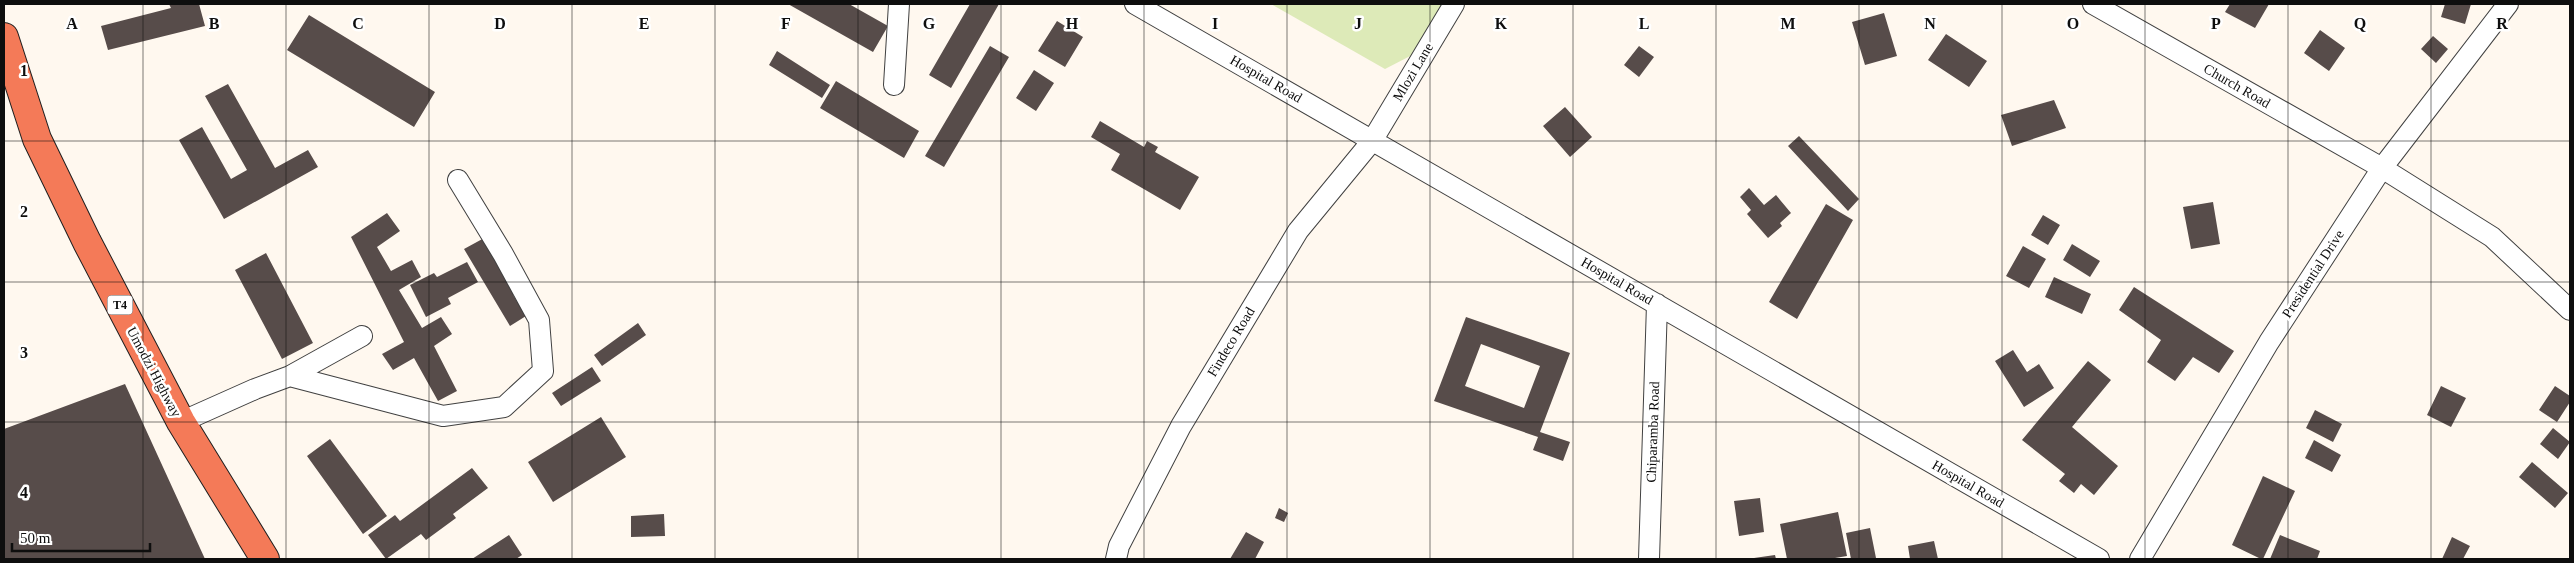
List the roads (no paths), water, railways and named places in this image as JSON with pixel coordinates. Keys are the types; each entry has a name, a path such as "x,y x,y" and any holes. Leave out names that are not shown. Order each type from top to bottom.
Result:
{"highway":[{"name":"Umodzi Highway","path":"4,37 37,139 87,242 181,422 265,559"}],"street":[{"path":"894,85 899,4"},
{"name":"Hospital Road","path":"1135,4 2099,559"},
{"name":"Mlozi Lane","path":"1372,141 1454,4"},
{"name":"Church Road","path":"2093,4 2382,168 2492,237 2570,310"},
{"name":"Presidential Drive","path":"2140,559 2269,342 2382,168 2508,4"},
{"name":"Findeco Road","path":"1116,559 1119,546 1180,426 1298,231 1372,141"},
{"path":"290,376 444,416 504,407 543,372 539,320 503,254 458,180"},
{"name":"Chiparamba Road","path":"1649,559 1657,304"},
{"path":"181,422 290,376 362,336"}]}
